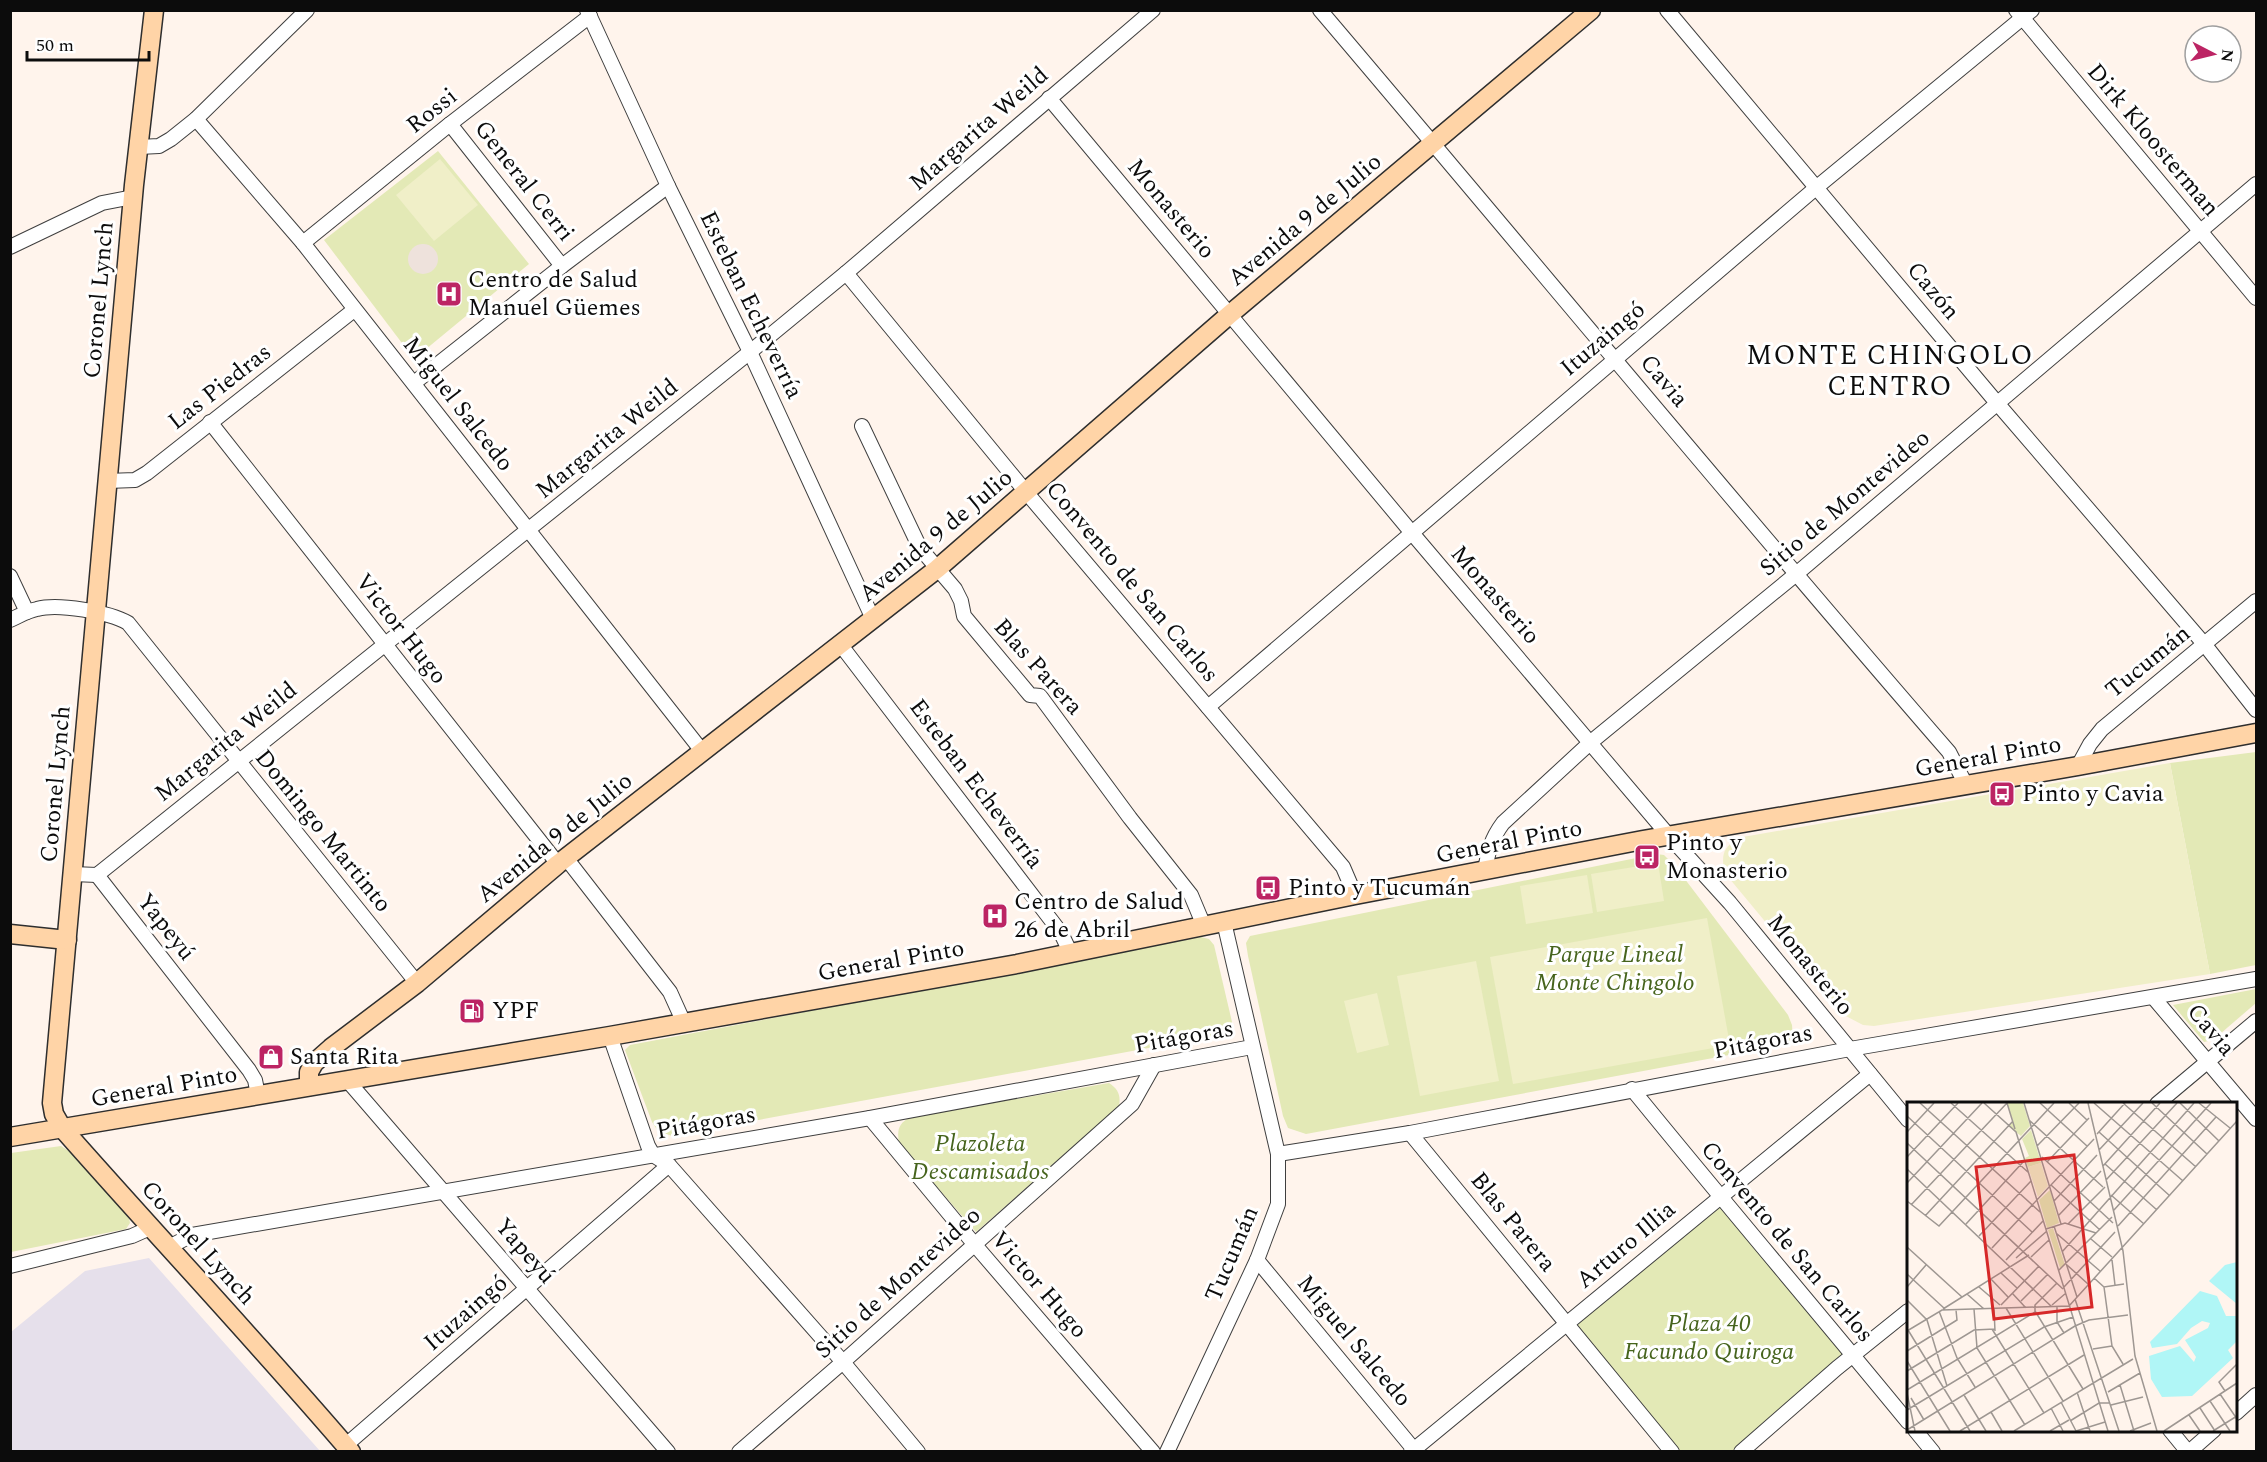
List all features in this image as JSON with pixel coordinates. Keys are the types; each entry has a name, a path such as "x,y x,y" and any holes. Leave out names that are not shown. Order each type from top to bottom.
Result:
{"street":[{"name":"Coronel Lynch","path":"154,10 133,197 94,611 52,1103 54,1113 62,1128 349,1448"},
{"path":"139,147 159,146 196,119 307,10"},
{"name":"Margarita Weild","path":"97,875 750,352 846,273 1153,10"},
{"name":"Cavia","path":"1320,10 1616,358 1795,575 1949,753 1966,785"},
{"name":"Avenida 9 de Julio","path":"309,1086 309,1072 314,1063 417,983 562,861 937,569 1229,315 1591,10"},
{"name":"Cazón","path":"1667,10 1997,403 2205,645 2256,710"},
{"name":"Rossi","path":"303,243 588,13"},
{"name":"Esteban Echeverría","path":"588,13 668,186 750,352 873,619"},
{"name":"Ituzaingó","path":"1208,707 2023,13"},
{"name":"Dirk Kloosterman","path":"2023,13 2256,298"},
{"name":"Monasterio","path":"1049,98 1412,533 1669,836 1730,903 1907,1119"},
{"name":"Miguel Salcedo","path":"196,119 303,243 702,751"},
{"name":"General Cerri","path":"450,124 562,266"},
{"name":"Sitio de Montevideo","path":"1485,871 1488,847 1503,823 1591,742 1795,575 2256,184"},
{"path":"414,383 668,186"},
{"path":"10,247 102,203 133,197"},
{"name":"Convento de San Carlos","path":"846,273 1026,492 1343,867 1355,895"},
{"name":"Las Piedras","path":"107,481 124,482 141,477 354,310"},
{"name":"Victor Hugo","path":"210,422 384,644 670,992 684,1023"},
{"name":"Blas Parera","path":"862,426 920,548 955,589 961,601 964,616 1030,695 1040,696 1130,818 1191,895 1204,926"},
{"path":"10,576 27,612"},
{"name":"Tucumán","path":"2078,766 2090,744 2102,729 2256,602"},
{"name":"Domingo Martinto","path":"10,620 27,612 47,608 94,611 128,623 417,983"},
{"name":"Esteban Echeverría","path":"840,644 1061,933 1071,954"},
{"name":"General Pinto","path":"10,1137 610,1036 1071,954 1355,895 1669,836 2256,733"},
{"path":"73,874 97,875"},
{"name":"Yapeyú","path":"97,875 249,1070 255,1080 258,1095"},
{"name":"Tucumán","path":"1167,1452 1257,1260 1278,1204 1278,1154 1224,922"},
{"path":"10,934 67,940"},
{"name":"Pitágoras","path":"1278,1154 1410,1132 1850,1049 2256,979"},
{"name":"Cavia","path":"2153,997 2256,1119"},
{"path":"2159,1102 2256,1021"},
{"path":"610,1036 653,1155 669,1165 843,1362 918,1452"},
{"name":"Pitágoras","path":"169,1247 192,1235 870,1118 1252,1047"},
{"name":"Sitio de Montevideo","path":"739,1452 1132,1104 1154,1065"},
{"name":"Arturo Illia","path":"1414,1451 1870,1074"},
{"name":"Yapeyú","path":"347,1080 668,1452"},
{"name":"Convento de San Carlos","path":"1632,1089 1719,1197 1907,1421"},
{"name":"Victor Hugo","path":"870,1118 975,1245 1153,1452"},
{"name":"Blas Parera","path":"1410,1132 1672,1452"},
{"name":"Ituzaingó","path":"349,1448 669,1165"},
{"path":"10,1266 132,1236 150,1228"},
{"name":"Miguel Salcedo","path":"1257,1260 1414,1451"},
{"path":"1741,1452 1907,1312"},
{"path":"2237,1411 2256,1395"},
{"path":"1916,1432 1933,1452"},
{"path":"2171,1432 2189,1452 2213,1432"}],"shaded area":[{"path":"423,244 434,248 438,259 434,270 423,274 412,270 408,259 412,248"},
{"path":"149,1258 320,1451 11,1451 11,1332 85,1271"}],"green space":[{"path":"438,151 529,264 414,359 324,240"},
{"path":"440,159 478,205 434,241 396,195"},
{"path":"2256,752 2256,965 2210,974 2170,763"},
{"path":"2170,763 2210,974 1874,1026 1863,1025 1842,1014 1724,872 1724,853 1737,838"},
{"name":"Parque Lineal Monte Chingolo","path":"1656,854 1664,855 1675,866 1788,1015 1792,1025 1793,1043 1306,1134 1288,1128 1283,1116 1248,956 1246,943 1250,936"},
{"path":"1658,863 1664,901 1597,912 1591,874"},
{"path":"1587,875 1593,913 1526,924 1520,886"},
{"path":"1707,918 1730,1045 1513,1084 1490,957"},
{"path":"1201,937 1209,939 1214,945 1232,1022 1232,1027 1224,1034 672,1136 658,1131 652,1122 625,1050 630,1045"},
{"path":"1476,961 1499,1081 1420,1096 1397,976"},
{"path":"2256,989 2256,1003 2213,1040 2204,1042 2173,1005"},
{"path":"1377,993 1389,1045 1357,1053 1344,1001"},
{"name":"Plazoleta Descamisados","path":"1109,1083 1118,1093 1119,1106 976,1232 899,1143 899,1128 910,1117"},
{"path":"61,1146 72,1153 129,1218 130,1223 126,1229 11,1252 11,1153"},
{"name":"Plaza 40 Facundo Quiroga","path":"1719,1197 1854,1356 1741,1451 1672,1451 1567,1324"}],"place":[{"name":"Centro de Salud Manuel Güemes","path":"449,294"},
{"name":"Pinto y Cavia","path":"2002,794"},
{"name":"Pinto y Monasterio","path":"1647,857"},
{"name":"Pinto y Tucumán","path":"1268,888"},
{"name":"Centro de Salud 26 de Abril","path":"995,916"},
{"name":"YPF","path":"472,1011"},
{"name":"Santa Rita","path":"271,1057"}],"district":[{"name":"MONTE CHINGOLO CENTRO","path":"1890,372"}]}
